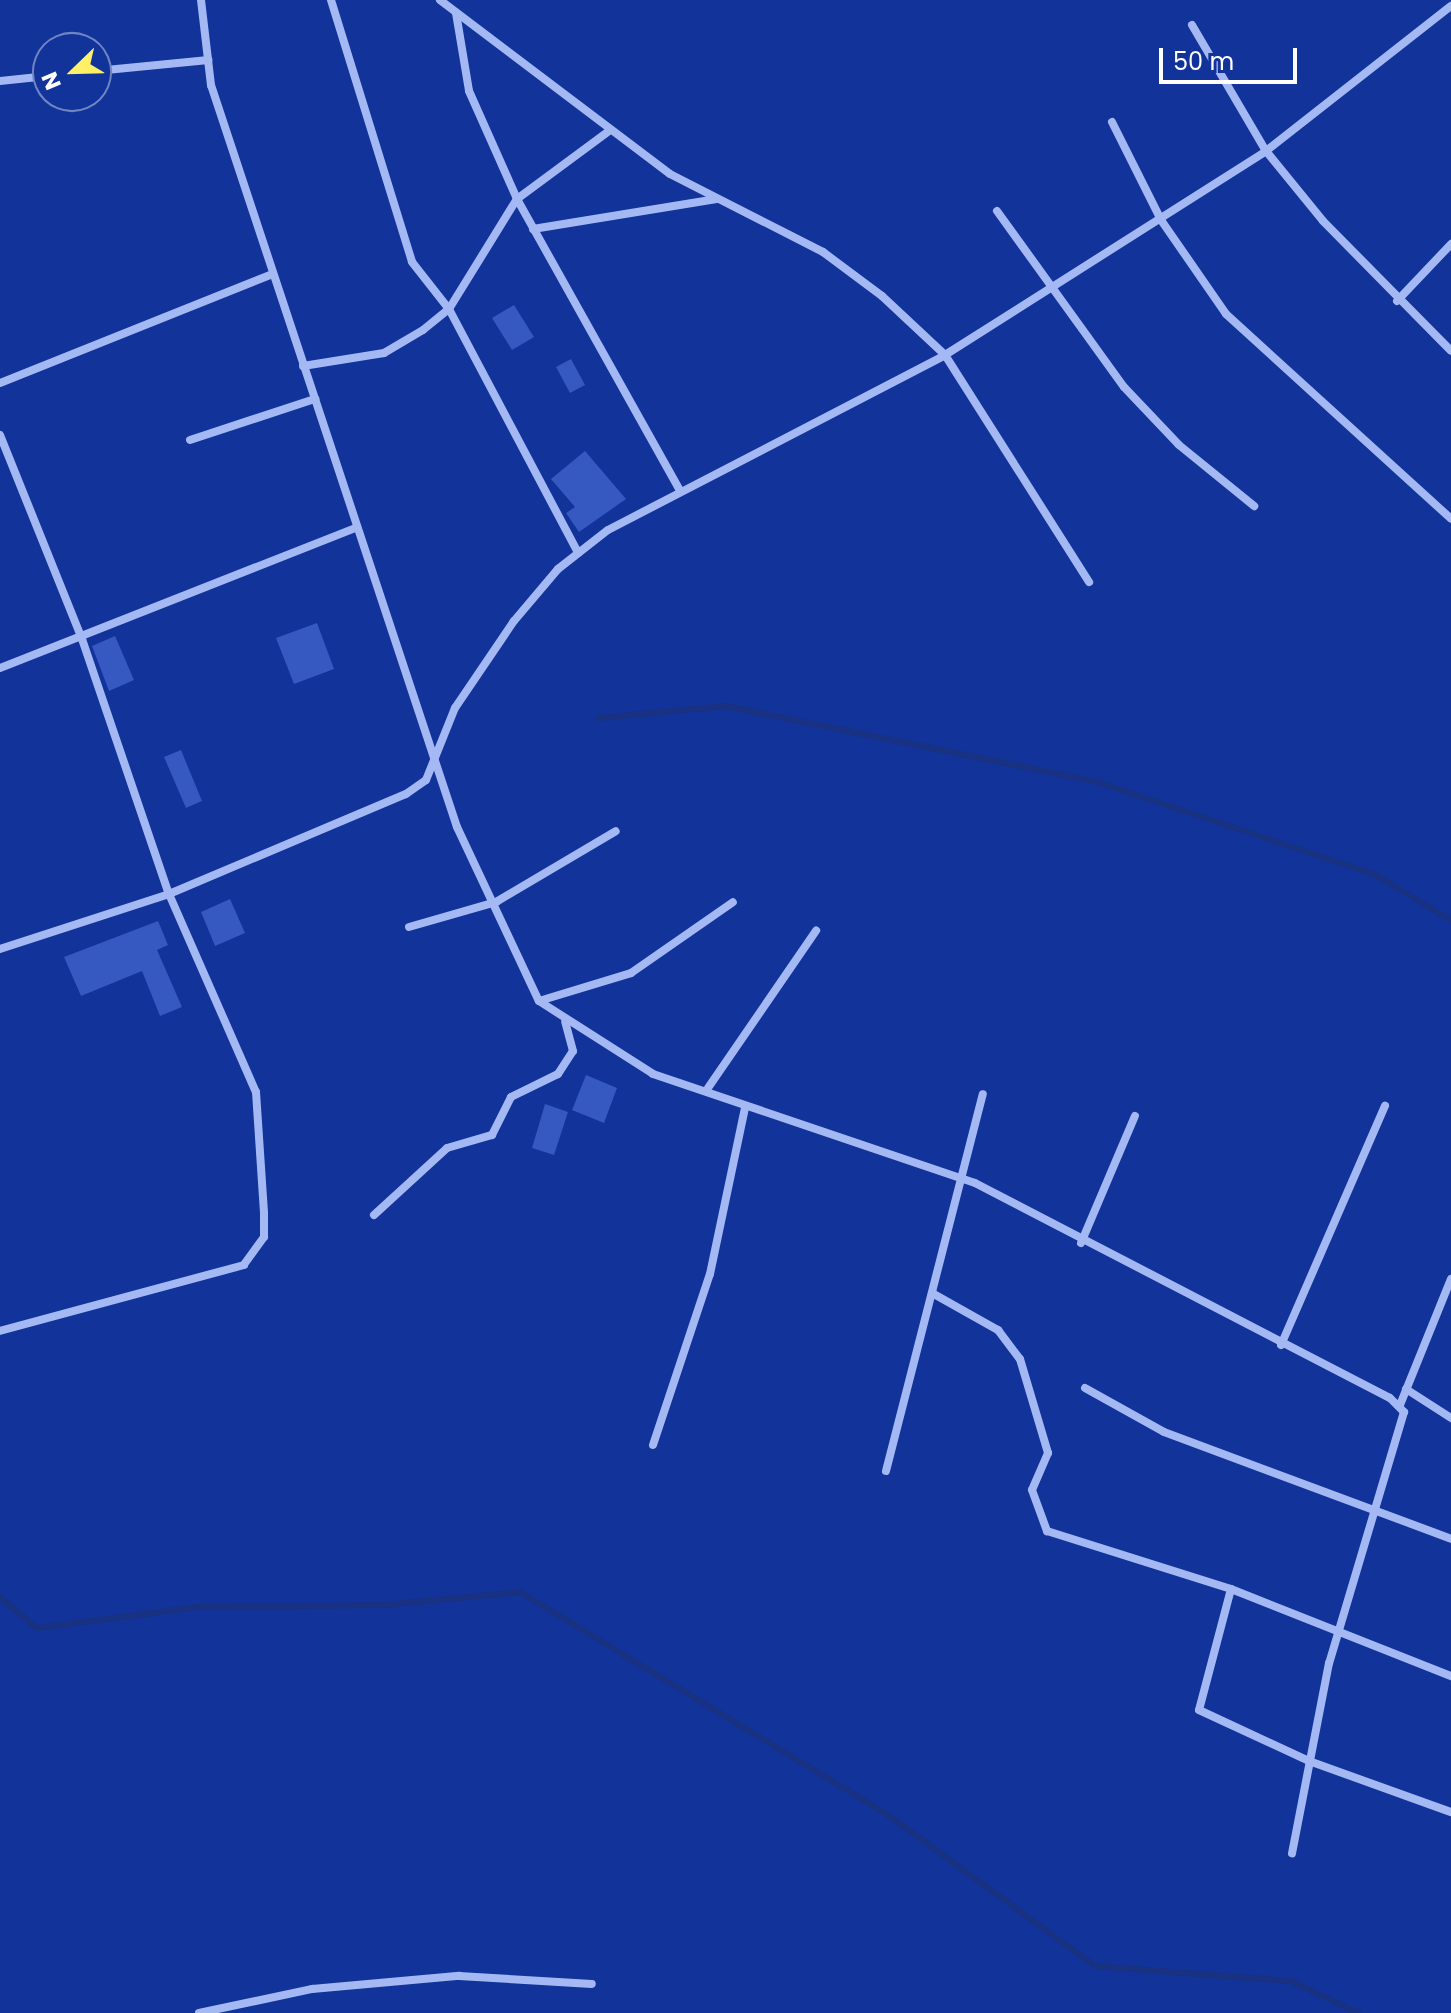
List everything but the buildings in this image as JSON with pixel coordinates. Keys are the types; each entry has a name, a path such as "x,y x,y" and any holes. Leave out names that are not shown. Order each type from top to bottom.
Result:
{"street":[{"path":"201,0 208,60 272,274 356,528 457,827 496,902 539,1001 565,1021 653,1074 708,1088 745,1108 956,1175 1081,1243 1400,1405"},
{"path":"331,0 412,262 449,309 578,553"},
{"path":"440,0 609,131 718,198 823,252 945,355 1089,582"},
{"path":"0,949 169,894 406,794 436,763 455,708 514,621 578,553 679,489 945,355 1161,220 1266,151 1451,6"},
{"path":"456,13 469,91 517,199 679,489"},
{"path":"1192,25 1266,151 1397,301 1451,351"},
{"path":"112,69 208,60"},
{"path":"0,81 32,78"},
{"path":"1112,122 1161,220 1226,314 1451,519"},
{"path":"303,366 384,353 449,309 517,199 609,131"},
{"path":"533,229 718,198"},
{"path":"997,211 1124,387 1179,445 1254,506"},
{"path":"1397,301 1451,244"},
{"path":"0,383 272,274"},
{"path":"190,440 315,399"},
{"path":"0,435 82,639 169,894 256,1092 264,1237 244,1265 0,1331"},
{"path":"0,668 82,639 356,528"},
{"path":"409,927 496,902 616,831"},
{"path":"539,1001 631,973 733,902"},
{"path":"708,1088 816,931"},
{"path":"374,1215 447,1148 492,1135 511,1097 558,1074 573,1051 565,1021"},
{"path":"886,1471 932,1293 956,1175 983,1094"},
{"path":"1281,1345 1385,1106"},
{"path":"653,1445 710,1274 745,1108"},
{"path":"1081,1243 1135,1116"},
{"path":"1292,1853 1309,1761 1339,1634 1371,1512 1405,1422 1400,1405 1451,1279"},
{"path":"932,1293 998,1330 1020,1359 1048,1453 1032,1490 1047,1531 1129,1563 1231,1589 1451,1676"},
{"path":"1085,1388 1164,1432 1371,1512 1451,1539"},
{"path":"1406,1389 1451,1418"},
{"path":"1231,1589 1199,1710 1309,1761 1451,1812"},
{"path":"199,2013 312,1989 459,1976 592,1984"}],"waterway":[{"path":"598,718 725,706 1094,781 1374,874 1451,920"},
{"path":"0,1597 37,1628 198,1607 383,1605 520,1592 888,1815 1095,1966 1291,1981 1358,2013"}]}
